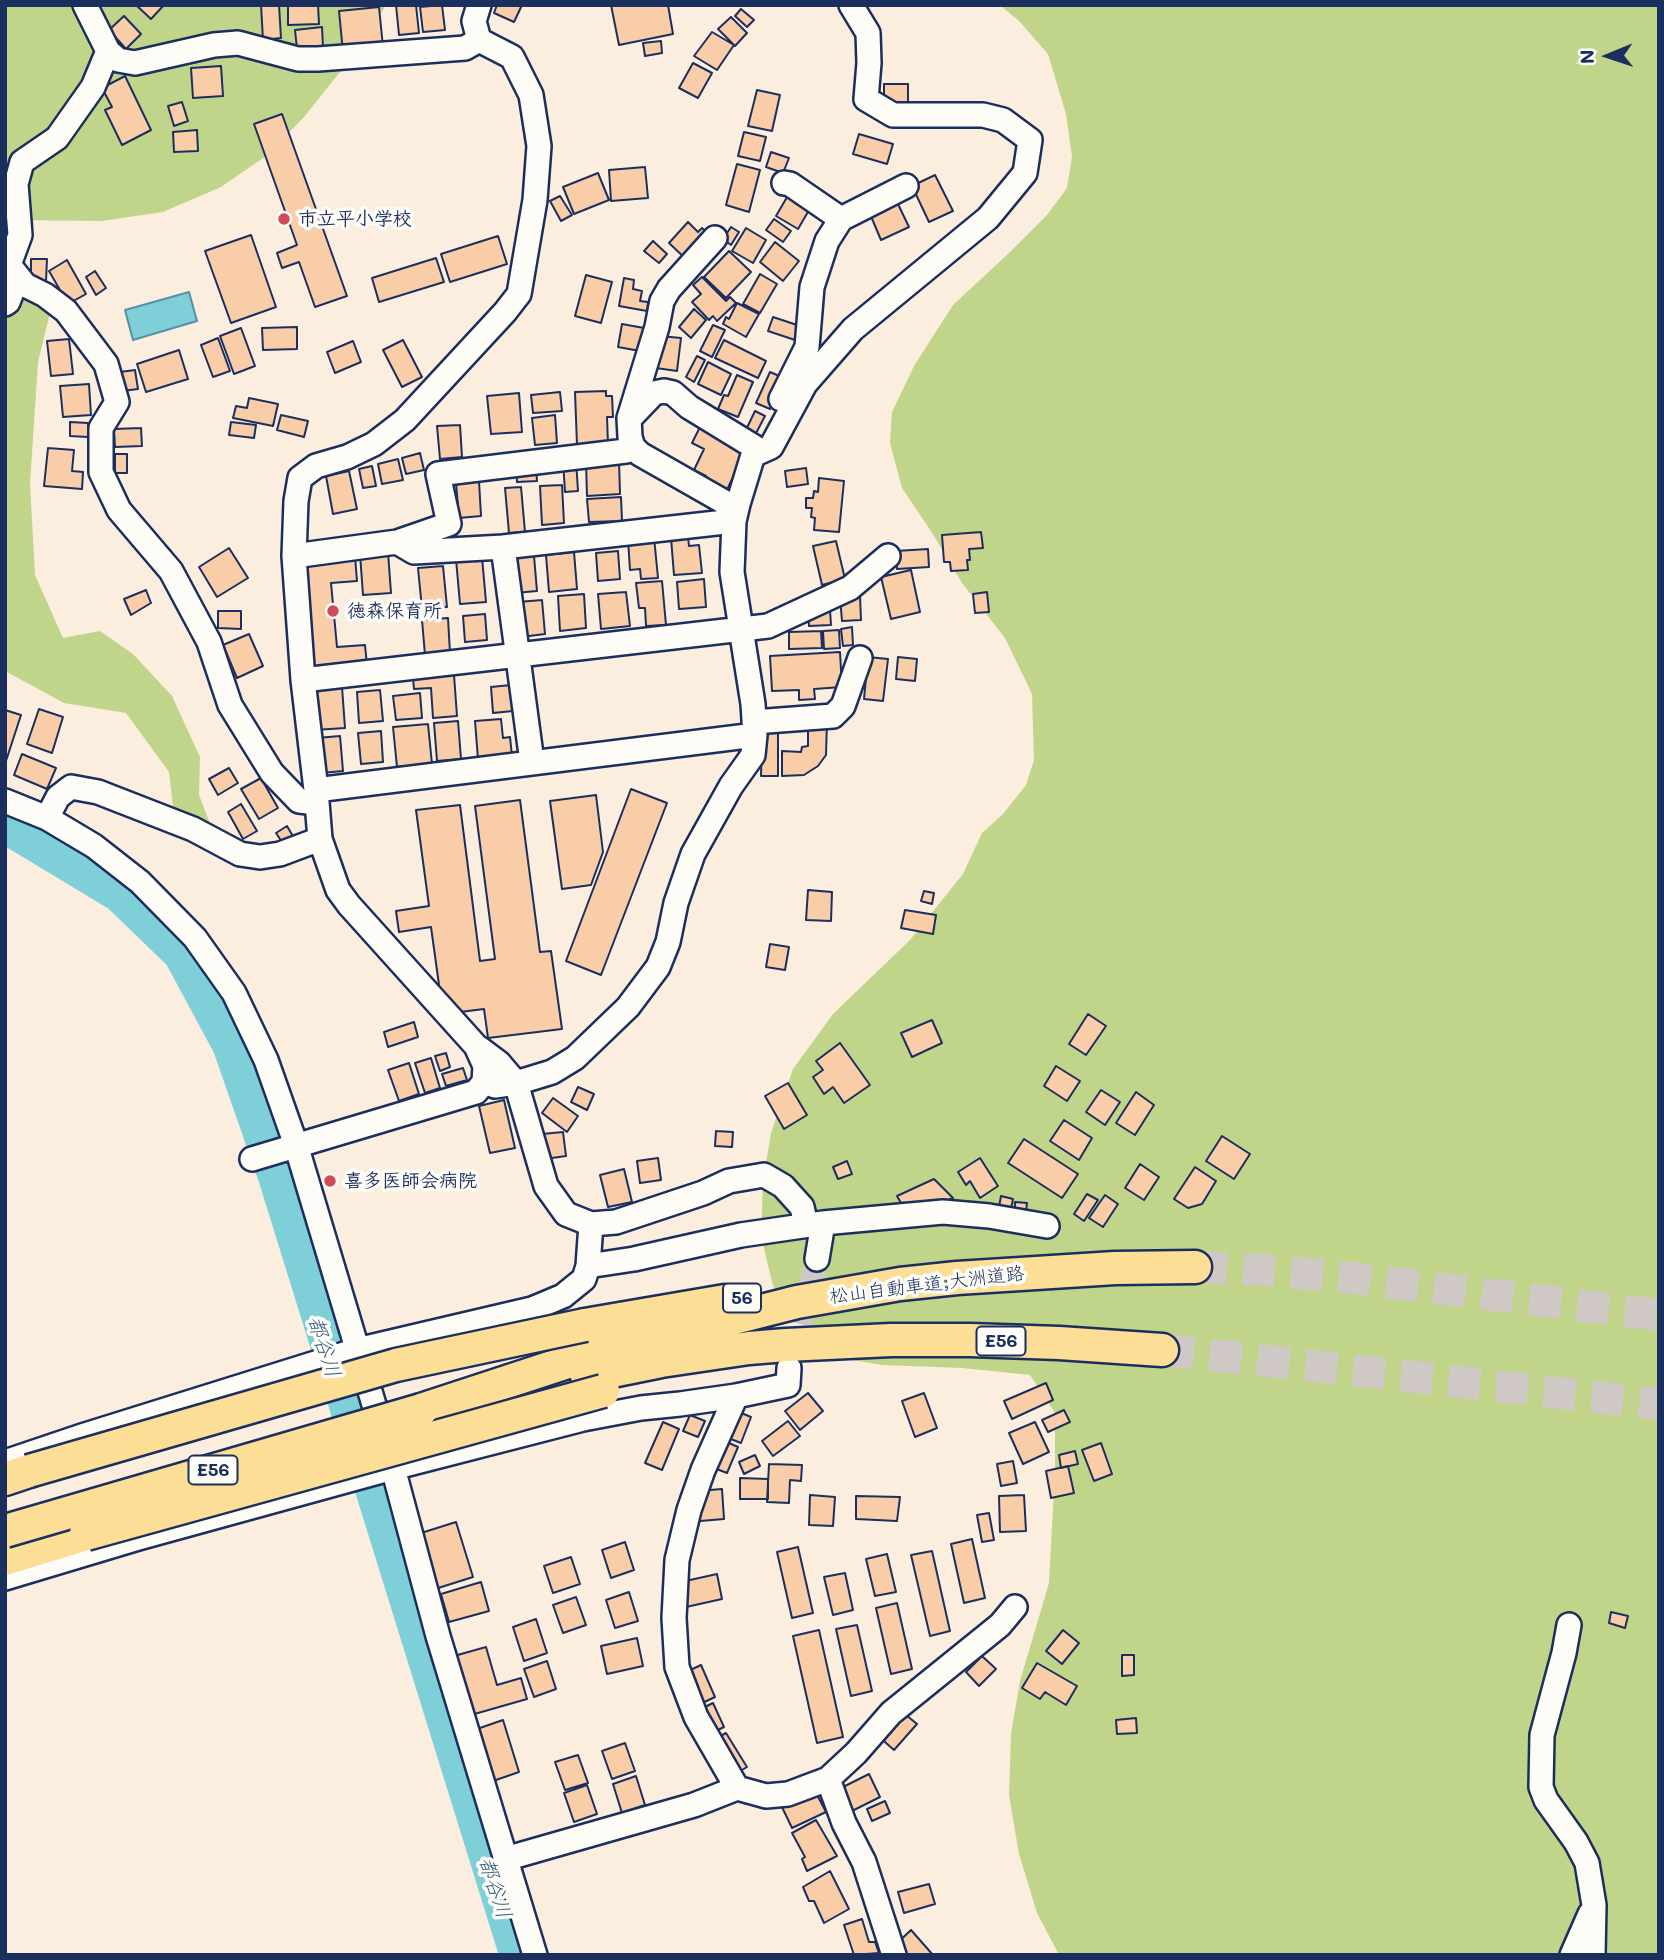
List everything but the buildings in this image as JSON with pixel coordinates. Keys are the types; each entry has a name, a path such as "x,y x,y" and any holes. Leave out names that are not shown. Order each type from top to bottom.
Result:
{"highway":[{"name":"松山自動車道;大洲道路","path":"594,1361 811,1286 900,1284 1115,1268 1195,1267"},
{"name":"E56","path":"5,1531 594,1361 713,1366 840,1343 970,1340 1162,1350"},
{"path":"13,1471 396,1365 594,1361"},
{"path":"5,1559 86,1534 594,1361"}],"street":[{"path":"85,5 108,51 118,60 135,63 214,45 238,43 298,59 318,59 465,48 479,40"},
{"path":"479,5 474,21 479,40 512,57 531,95 539,146 535,200 519,294 405,420 374,444 347,457 316,466 300,478 296,501 295,556 303,680 320,839 338,890 349,905 476,1046 499,1063 516,1083 546,1186 566,1214 591,1224 617,1222 703,1193 729,1181 764,1175 783,1186 814,1224 817,1259"},
{"path":"629,418 654,393 664,391 673,393 689,407 759,450 771,447 805,384 853,328 988,218 1025,173 1030,140 1003,120 984,114 893,115 866,99 868,33 851,5"},
{"path":"5,303 8,302 13,289 9,265 20,235 16,184 22,162 57,138 93,86 108,51"},
{"path":"784,183 790,184 841,219"},
{"path":"485,1082 495,1086 516,1083 552,1072 575,1058 628,1007 658,967 668,942 676,903 693,854 731,786 753,755 753,704 732,572 736,512 753,455 759,450 807,347 813,287 827,241 841,219 906,186"},
{"path":"715,238 669,289 662,301 657,327 629,418 630,437 633,447 640,454 726,503 736,512"},
{"path":"9,265 25,285 45,295 66,311 106,364 117,402 101,428 100,472 119,510 171,571 209,642 230,705 272,773 299,801 833,716 844,706 860,657"},
{"path":"295,556 397,542 449,524 439,474 626,451 633,447"},
{"path":"397,542 414,552 503,547 736,512"},
{"path":"503,547 532,762"},
{"path":"303,680 768,626 850,588 888,556"},
{"path":"47,818 58,797 71,787 97,792 193,829 240,854 260,858 320,839"},
{"path":"5,801 47,818 94,846 140,882 195,938 234,993 266,1060 290,1147 393,1468 438,1636 535,1955"},
{"path":"251,1159 476,1092 485,1082 485,1066 476,1046"},
{"path":"587,1266 634,1259 741,1235 814,1224 943,1212 989,1216 1047,1226"},
{"path":"13,1471 85,1435 357,1350 532,1309 563,1296 584,1279 591,1224"},
{"path":"5,1578 393,1468 583,1419 641,1408 736,1396 788,1385 789,1368"},
{"path":"736,1396 703,1470 689,1510 677,1559 674,1618 677,1667 696,1717 737,1788"},
{"path":"505,1859 694,1805 737,1788 766,1796 788,1794 828,1779 856,1753 891,1713 1000,1625 1015,1607"},
{"path":"1569,1625 1542,1735 1541,1787 1546,1800 1576,1842 1587,1863 1594,1905 1593,1955"},
{"path":"828,1779 864,1862 894,1955"},
{"path":"1572,1955 1594,1905"}],"green space":[{"path":"5,5 386,5 360,47 304,117 266,156 221,187 163,212 102,221 5,220"},
{"path":"1000,5 1659,5 1659,1955 1059,1955 1037,1913 1019,1854 1009,1795 1011,1734 1020,1681 1049,1583 1055,1413 1030,1375 962,1368 882,1365 846,1359 814,1332 773,1286 761,1236 763,1182 771,1133 793,1069 833,1014 910,940 963,874 982,833 1003,814 1026,785 1034,760 1032,694 1005,638 962,583 902,488 890,443 892,412 914,366 953,305 1047,215 1067,188 1072,157 1066,114 1048,54 1019,21"},
{"path":"34,296 51,309 38,362 30,484 35,575 63,638 100,631 133,654 172,696 200,757 199,795 214,834 174,816 169,772 126,713 64,703 5,671 5,303"}],"water":[{"path":"189,292 197,321 133,340 125,310"}],"waterway":[{"name":"都谷川","path":"5,827 118,895 180,955 229,1046 275,1178 516,1955"}],"tunnel":[{"path":"792,1357 817,1259"},
{"path":"1195,1267 1353,1278 1659,1315"},
{"path":"1162,1350 1659,1404"}],"place":[{"name":"市立平小学校","path":"284,219"},
{"name":"徳森保育所","path":"333,611"},
{"name":"喜多医師会病院","path":"330,1181"}]}
